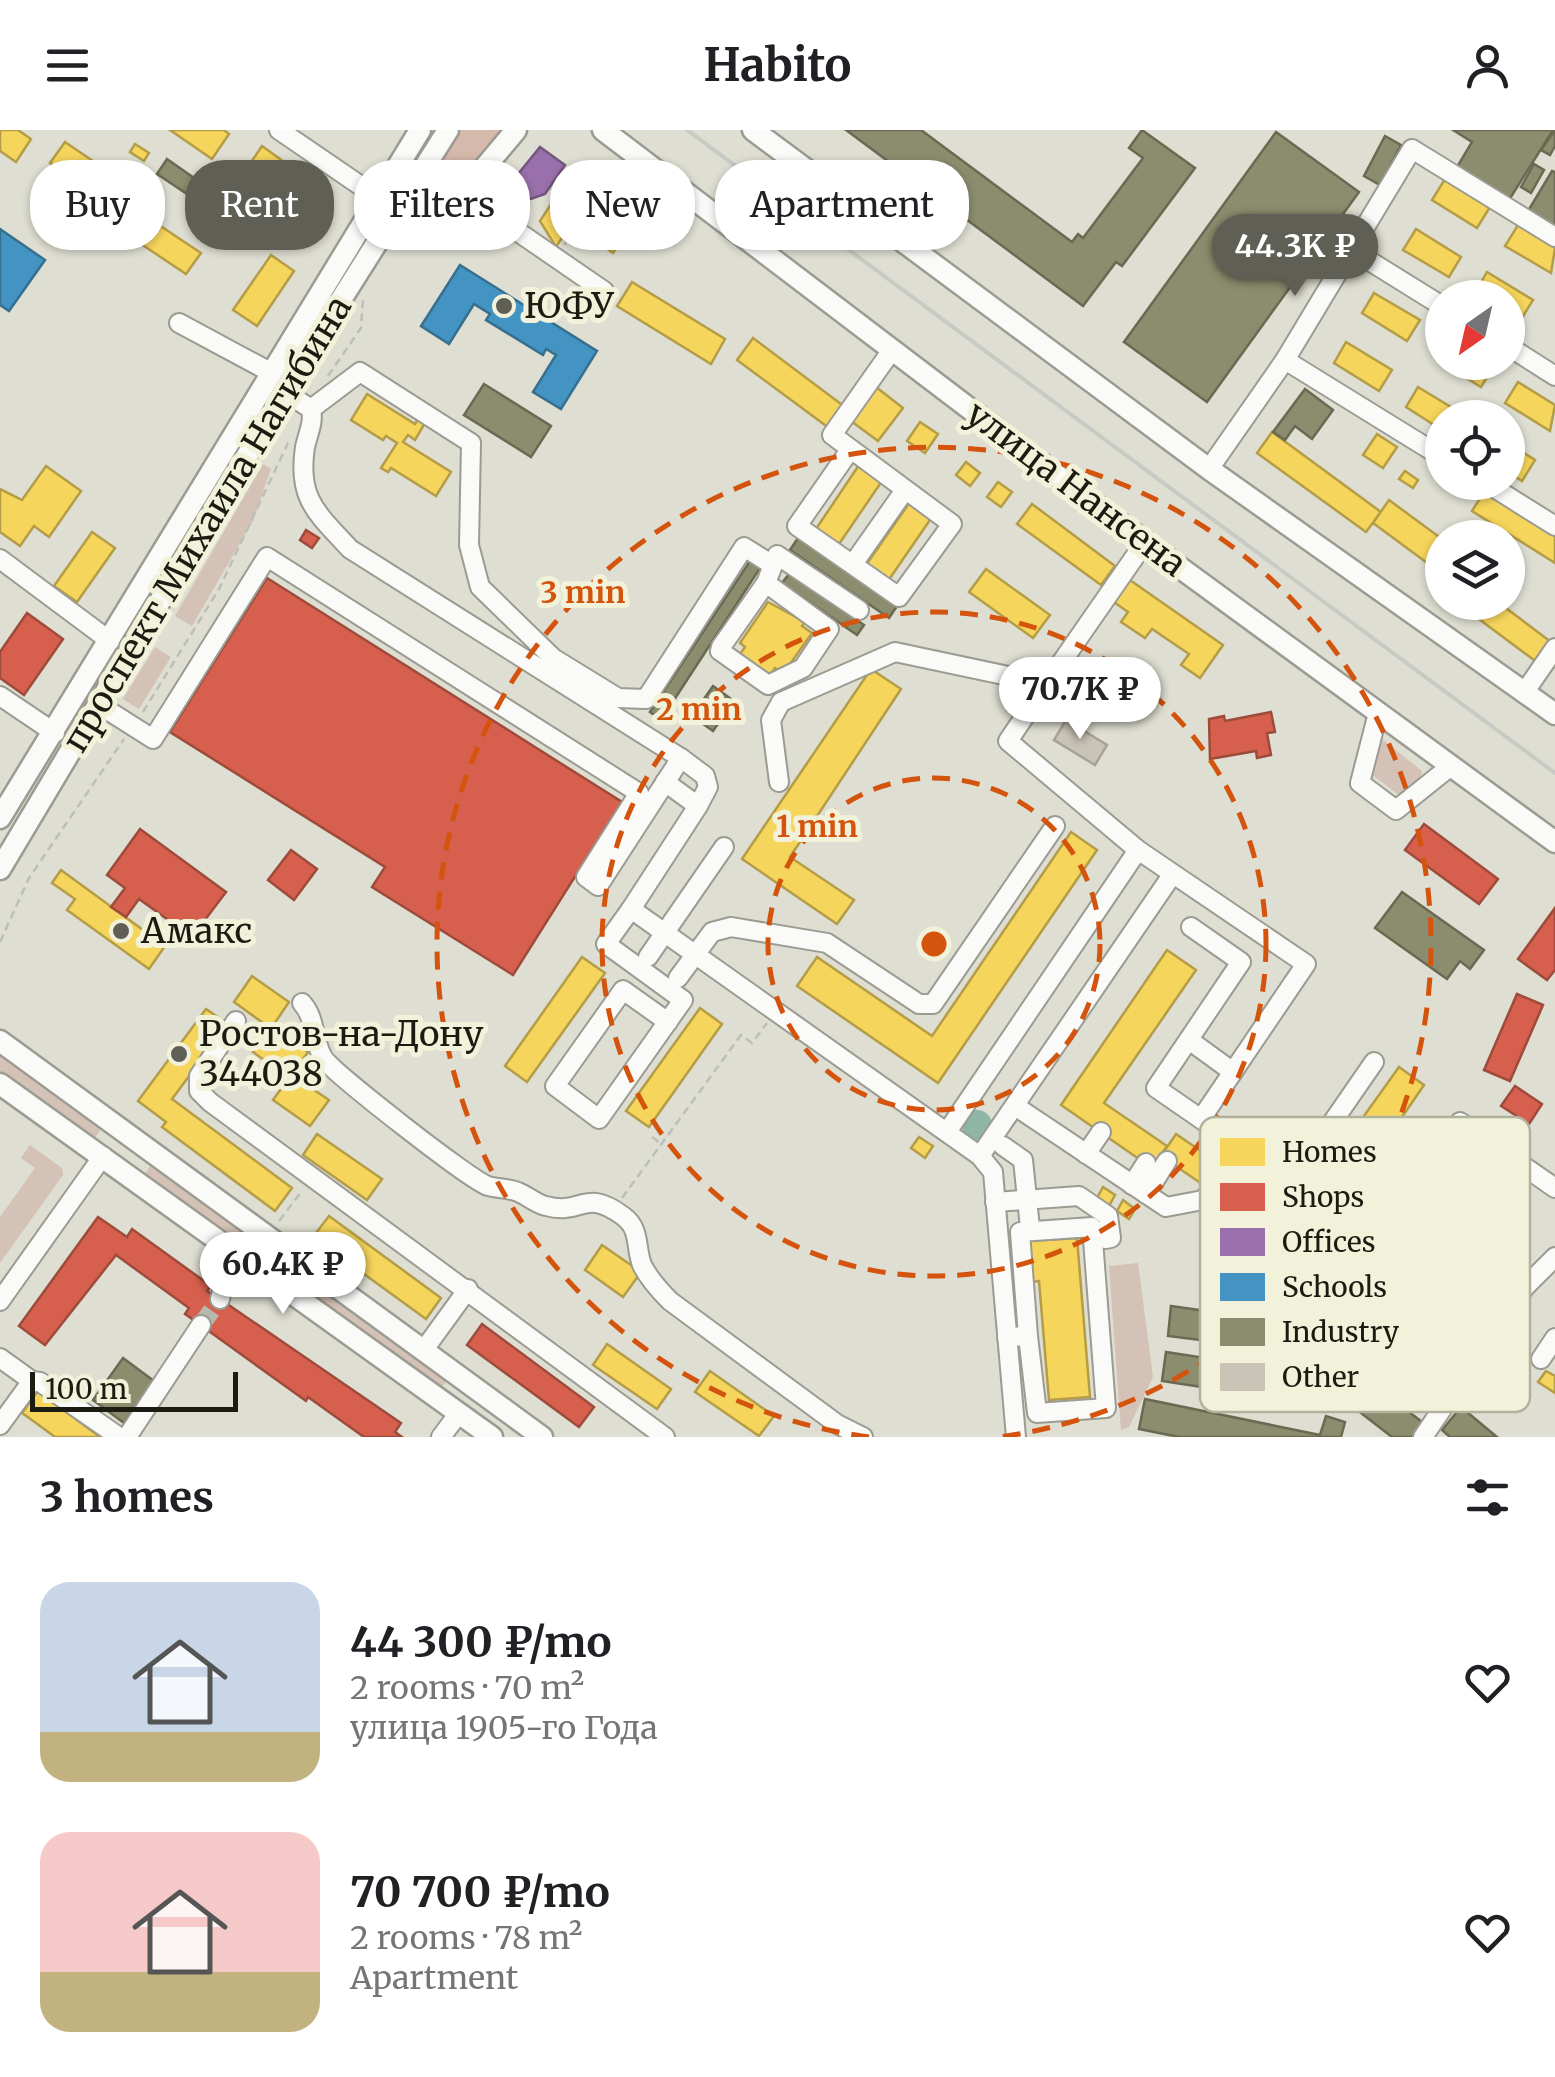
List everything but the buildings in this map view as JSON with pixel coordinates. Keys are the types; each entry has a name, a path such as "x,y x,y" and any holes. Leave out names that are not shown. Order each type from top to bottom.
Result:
{"main road":[{"name":"проспект Михаила Нагибина","path":"401,160 420,130"},
{"name":"проспект Михаила Нагибина","path":"429,160 448,130"},
{"path":"491,160 516,130"},
{"name":"улица Нансена","path":"602,130 1145,542 1555,842"},
{"path":"753,130 1209,469 1555,714"},
{"name":"проспект Михаила Нагибина","path":"0,818 354,235"},
{"name":"проспект Михаила Нагибина","path":"0,869 372,250"},
{"path":"0,1042 542,1437"},
{"path":"0,1084 492,1437"},
{"path":"104,1156 123,1130"},
{"path":"454,1410 467,1383"}],"street":[{"path":"278,130 354,181"},
{"path":"1209,469 1285,360 1412,148 1555,237"},
{"path":"530,240 604,291"},
{"path":"1352,250 1425,295"},
{"path":"179,323 272,372"},
{"path":"797,526 899,597 952,524 834,438 832,432 892,350"},
{"path":"1525,357 1555,376"},
{"path":"1285,360 1425,446"},
{"path":"311,409 360,372 472,443 469,545 480,587 554,658 618,698 646,699 744,548 774,560 859,610"},
{"path":"285,392 311,409 313,420 300,477 311,507 350,549 705,776 708,787 698,806 606,944 683,1000 668,1022 600,1119 555,1086 623,990 668,1022"},
{"path":"766,583 830,629 803,668 764,683 720,651 766,583 774,560 850,450"},
{"path":"852,564 905,490"},
{"path":"1513,500 1555,526"},
{"path":"1145,542 1008,741 1138,850 1306,964 1201,1117"},
{"path":"98,704 153,739 267,557 639,793 586,878 598,886 680,758"},
{"path":"0,559 110,641"},
{"path":"1524,693 1555,648"},
{"path":"779,782 771,720 781,702 895,652 1029,684 1040,684 1052,676"},
{"path":"0,696 55,733"},
{"path":"1378,712 1360,783 1396,810 1451,766"},
{"path":"665,782 698,806"},
{"path":"678,978 712,932 731,927 827,943 919,1004 933,1004 1055,826"},
{"path":"648,957 724,847"},
{"path":"947,1132 1138,850"},
{"path":"980,1156 1172,875"},
{"path":"631,908 980,1156 993,1172 1016,1437"},
{"path":"1191,927 1242,962 1156,1088 1200,1119"},
{"path":"302,1003 311,1013 325,1060 442,1156 489,1186 518,1192 544,1206 572,1209 586,1201 599,1201 628,1220 637,1234 640,1260 651,1281 670,1301 837,1424 863,1437"},
{"path":"236,1021 198,1076 199,1091 311,1178 468,1289 665,1437"},
{"path":"1189,1040 1233,1072"},
{"path":"1336,1117 1374,1062"},
{"path":"1015,1106 1166,1208 1200,1201"},
{"path":"1086,1154 1100,1132"},
{"path":"1002,1146 1023,1160 1030,1228"},
{"path":"2,1294 104,1156"},
{"path":"1139,1189 1168,1161"},
{"path":"1139,1189 1146,1163"},
{"path":"1530,1171 1555,1188"},
{"path":"996,1202 1079,1196 1108,1216 1111,1238 1104,1238"},
{"path":"1092,1227 1106,1408 1037,1412 1028,1336 1020,1232 1092,1227"},
{"path":"220,1299 232,1250"},
{"path":"1530,1281 1555,1257"},
{"path":"423,1351 468,1289"},
{"path":"127,1437 201,1325"},
{"path":"1007,1337 1028,1336"},
{"path":"1541,1360 1555,1338"},
{"path":"0,1358 119,1437"},
{"path":"0,1426 32,1382"},
{"path":"442,1437 454,1410"},
{"path":"1423,1437 1440,1412"}],"path":[{"path":"554,257 560,250"},
{"path":"329,375 361,328 363,296"},
{"path":"0,942 30,878 134,726 219,589 292,436"},
{"path":"622,1198 741,1035 752,1043 767,1022"},
{"path":"652,1137 662,1144"},
{"path":"268,1236 311,1178"}],"shaded area":[{"path":"458,130 507,130 483,160 439,160"},
{"path":"263,464 271,469 253,521 192,626 175,616"},
{"path":"155,647 171,657 139,709 123,699"},
{"path":"1383,740 1422,771 1419,784 1399,795 1371,774"},
{"path":"0,1055 101,1129 93,1141 0,1074"},
{"path":"977,1110 991,1119 992,1125 983,1139 977,1140 963,1131 962,1125 971,1111"},
{"path":"30,1145 62,1168 63,1175 0,1263 0,1217 35,1168 21,1158"},
{"path":"151,1165 447,1381 439,1390 144,1175"},
{"path":"1138,1263 1153,1377 1129,1427 1121,1430 1109,1266"}],"tunnel":[{"path":"201,1325 220,1299"}],"railway":[{"path":"687,130 1555,773"}],"place":[{"name":"ЮФУ","path":"504,306"},
{"name":"Амакс","path":"121,931"},
{"name":"Ростов-на-Дону 344038","path":"179,1054"}]}
